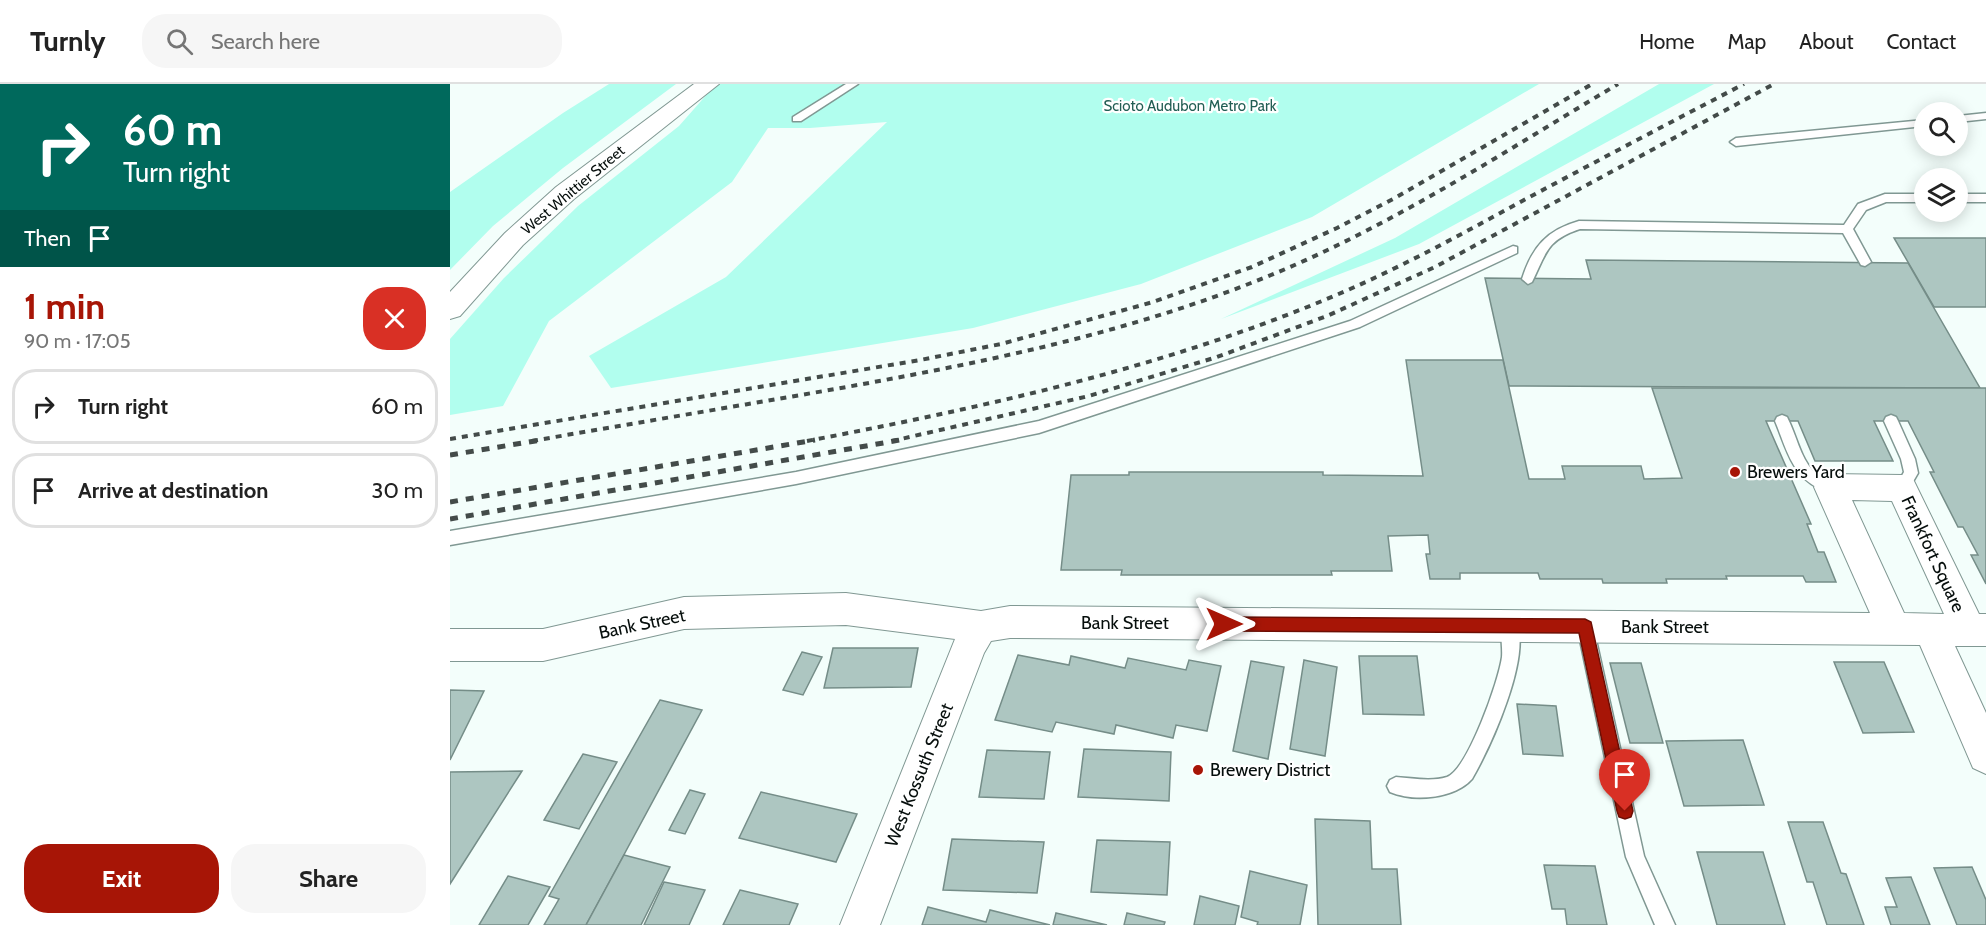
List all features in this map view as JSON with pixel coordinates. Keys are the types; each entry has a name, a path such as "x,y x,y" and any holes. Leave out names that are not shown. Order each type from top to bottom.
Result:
{"street":[{"name":"West Whittier Street","path":"458,300 514,239 565,193 708,84"},
{"name":"Frankfort Square","path":"1830,487 1902,488 1978,630"},
{"path":"1830,487 1894,629"},
{"name":"Bank Street","path":"450,645 543,645 684,613 846,609 981,627 998,622 1978,630"},
{"name":"West Kossuth Street","path":"860,925 970,645 981,627"},
{"path":"1930,629 1986,755"}],"lane":[{"path":"797,119 854,84"},
{"path":"1968,118 1986,116"},
{"path":"1736,142 1914,124"},
{"path":"1846,229 1862,207 1885,198 1914,198"},
{"path":"1968,198 1986,198"},
{"path":"1528,279 1535,256 1548,239 1572,227 1601,225 1846,229"},
{"path":"1846,229 1865,262"},
{"path":"450,538 796,478 1039,427 1355,324 1513,250"},
{"path":"1782,421 1799,462 1809,476 1830,487"},
{"path":"1890,421 1908,459 1911,473 1902,488"},
{"path":"1396,786 1446,787 1460,780 1473,761 1498,699 1510,659 1510,626"},
{"path":"1585,626 1635,857 1665,925"}],"green space":[{"path":"609,84 676,84 563,168 493,226 450,270 450,192 563,113"},
{"name":"Scioto Audubon Metro Park","path":"716,84 1539,84 1312,217 1141,284 973,328 611,388 589,356 726,277 887,122 810,128 768,128 732,182 549,321 503,406 450,415 450,339 504,278 578,206 679,126"},
{"path":"1659,84 1714,84 1419,244 1221,319 1395,238"}],"building":[{"path":"1894,238 1986,238 1986,307 1934,307"},
{"path":"1586,260 1908,263 1980,388 1509,386 1485,278 1591,279"},
{"name":"Brewers Yard","path":"1406,360 1503,360 1529,479 1565,479 1562,466 1641,466 1644,479 1682,478 1652,388 1986,388 1986,584 1971,555 1978,555 1963,527 1958,527 1930,472 1934,472 1908,421 1874,421 1893,461 1815,461 1798,421 1766,421 1811,524 1807,524 1818,552 1824,552 1836,582 1806,582 1803,576 1726,576 1727,579 1666,579 1667,583 1603,583 1602,579 1540,579 1538,573 1460,573 1460,579 1430,579 1426,554 1430,554 1428,535 1388,536 1392,571 1331,571 1332,575 1121,575 1122,570 1061,570 1071,475 1129,475 1129,472 1323,472 1323,475 1423,476"},
{"path":"833,648 918,648 911,687 824,688"},
{"path":"802,652 822,657 803,695 783,690"},
{"path":"1018,655 1069,665 1071,656 1125,668 1128,658 1186,670 1189,660 1221,666 1207,731 1176,725 1173,738 1116,725 1114,734 1056,722 1052,732 995,720"},
{"path":"1359,656 1417,656 1424,715 1363,714"},
{"path":"1304,660 1337,667 1325,756 1290,749"},
{"path":"1251,661 1284,667 1268,759 1233,751"},
{"path":"1834,662 1884,662 1914,732 1863,733"},
{"path":"1610,663 1641,663 1663,743 1630,743"},
{"path":"450,690 484,691 450,760"},
{"path":"660,700 702,710 586,925 544,925 559,899 549,896"},
{"path":"1517,704 1556,706 1563,756 1523,754"},
{"path":"1743,740 1764,805 1684,806 1666,741"},
{"path":"1084,749 1171,752 1169,801 1078,797"},
{"path":"987,750 1050,752 1044,799 979,797"},
{"path":"583,754 617,762 579,829 544,820"},
{"path":"522,771 450,884 450,772"},
{"path":"690,790 705,794 685,834 669,830"},
{"path":"761,792 857,814 836,862 739,838"},
{"path":"1315,819 1370,821 1372,869 1397,869 1401,925 1318,925"},
{"path":"1788,822 1823,822 1841,873 1846,874 1864,925 1827,925 1813,882 1807,882"},
{"path":"952,839 1044,842 1037,893 943,890"},
{"path":"1097,840 1170,842 1167,895 1091,892"},
{"path":"1697,852 1763,852 1785,925 1717,925"},
{"path":"624,855 670,867 641,925 586,925"},
{"path":"1544,865 1595,866 1607,925 1567,925 1565,909 1552,909"},
{"path":"1972,867 1986,900 1986,925 1957,925 1934,868"},
{"path":"1250,871 1307,885 1300,925 1257,925 1258,922 1241,917"},
{"path":"508,876 550,887 528,925 479,925"},
{"path":"1911,877 1930,925 1891,925 1885,907 1897,907 1886,878"},
{"path":"664,882 705,890 689,925 644,925"},
{"path":"740,890 798,904 789,925 723,925"},
{"path":"1200,896 1239,906 1235,925 1194,925"},
{"path":"928,907 986,922 990,910 1050,925 922,925"},
{"path":"1056,913 1107,925 1053,925"},
{"path":"1127,913 1165,922 1164,925 1124,925"}],"railway":[{"path":"450,439 920,360 1001,344 1153,302 1252,267 1337,228 1395,198 1592,84"},
{"path":"532,441 841,388 997,358 1151,318 1251,283 1346,241 1439,191 1618,84"},
{"path":"807,441 941,414 1075,382 1206,344 1270,321 1334,296 1407,262 1744,84"},
{"path":"892,441 1089,396 1217,357 1327,316 1435,267 1774,84"},
{"path":"450,455 541,440"},
{"path":"450,502 815,440"},
{"path":"450,519 900,440"}],"place":[{"name":"Brewers Yard","path":"1735,472"},
{"name":"Brewery District","path":"1198,770"}],"route":[{"path":"1224,624 1585,626 1625,811"}]}
